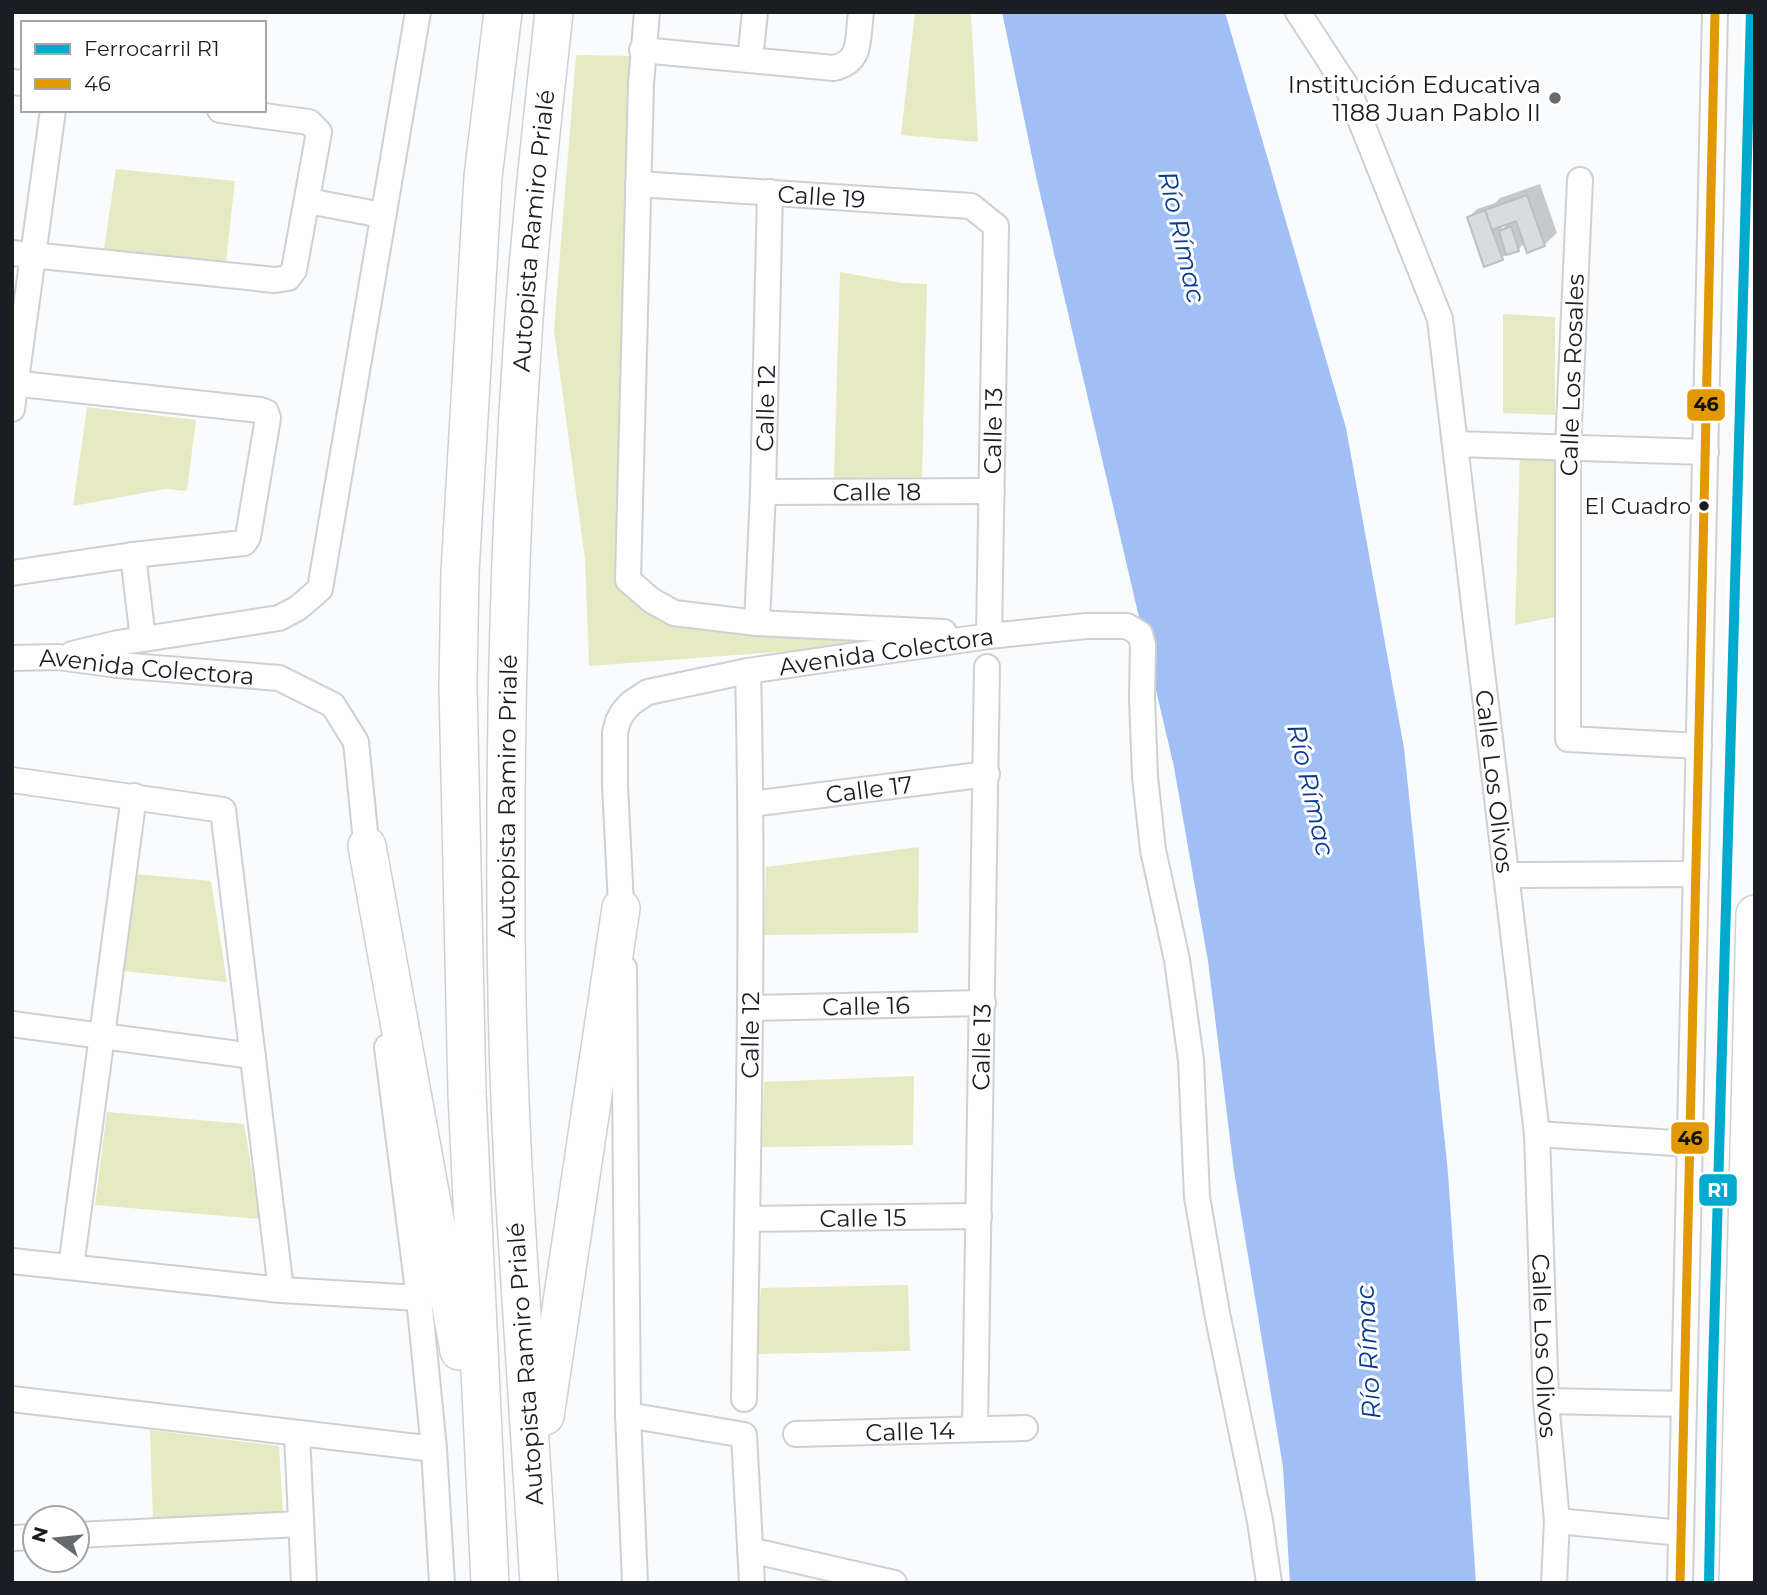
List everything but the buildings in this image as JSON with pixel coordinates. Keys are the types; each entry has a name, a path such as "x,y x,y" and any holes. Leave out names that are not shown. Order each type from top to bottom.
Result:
{"highway":[{"name":"Autopista Ramiro Prialé","path":"490,1583 467,1093 458,685 460,572 484,177 503,12"},
{"name":"Autopista Ramiro Prialé","path":"539,1583 516,1219 509,1041 507,685 524,318 554,12"},
{"path":"367,846 485,1490"},
{"path":"534,1494 621,908"},
{"path":"1738,1583 1755,914"}],"street":[{"path":"58,657 143,639 279,618 298,608 320,589 418,12"},
{"path":"647,12 642,50 628,580 650,600 674,613 757,623 989,636"},
{"path":"750,60 755,12"},
{"path":"642,50 834,68 848,64 855,56 861,12"},
{"name":"Calle Los Olivos","path":"1298,12 1348,89 1440,319 1537,1134 1546,1401 1557,1521 1554,1583"},
{"path":"1680,1583 1716,12"},
{"path":"12,409 23,254 53,112"},
{"path":"23,254 275,280 288,278 294,270 319,132 309,122 235,112"},
{"name":"Calle Los Rosales","path":"1580,180 1568,446 1568,739 1699,746"},
{"name":"Calle 19","path":"638,184 971,206 996,226"},
{"name":"Calle 12","path":"757,623 764,492 770,192"},
{"path":"308,201 382,215"},
{"name":"Calle 13","path":"989,636 996,226"},
{"path":"12,573 247,541 268,415 260,410 14,384"},
{"path":"1455,444 1706,452"},
{"name":"Calle 18","path":"764,492 992,491"},
{"path":"133,555 143,639"},
{"name":"Avenida Colectora","path":"621,908 615,733 623,712 648,692 748,671 989,636 1086,626 1128,626 1140,634 1143,646 1145,777 1153,850 1177,960 1191,1060 1197,1197 1217,1313 1260,1521 1269,1583"},
{"name":"Avenida Colectora","path":"13,664 58,657 117,666 279,678 333,705 353,734 359,756 367,846"},
{"name":"Calle 13","path":"975,1429 987,667"},
{"name":"Calle 12","path":"744,1399 750,1008 751,804 748,671"},
{"name":"Calle 17","path":"751,804 987,774"},
{"path":"12,780 223,810 281,1290"},
{"path":"71,1267 134,796"},
{"path":"367,846 376,964 419,1298 434,1449 442,1583"},
{"path":"1506,875 1696,874"},
{"path":"621,908 626,998 628,1415 635,1583"},
{"name":"Calle 16","path":"750,1008 983,1003"},
{"path":"12,1024 253,1056"},
{"path":"1537,1134 1690,1144"},
{"name":"Calle 15","path":"747,1219 979,1216"},
{"path":"12,1261 281,1290 419,1298"},
{"path":"12,1399 434,1449"},
{"path":"1546,1401 1684,1404"},
{"path":"628,1415 744,1434 752,1583"},
{"name":"Calle 14","path":"796,1434 1025,1429"},
{"path":"297,1434 304,1583"},
{"path":"1557,1521 1681,1533"},
{"path":"91,1534 301,1524"},
{"path":"750,1550 894,1583"}],"green space":[{"path":"915,12 971,12 978,142 901,135"},
{"path":"576,55 633,56 618,549 646,604 898,643 589,666 585,559 554,330"},
{"path":"116,169 235,181 226,261 104,249"},
{"path":"840,272 901,283 927,284 922,477 834,478"},
{"path":"1503,314 1555,317 1555,415 1503,413"},
{"path":"87,407 196,420 187,491 165,489 73,506"},
{"path":"1520,453 1558,454 1555,617 1515,625"},
{"path":"919,847 918,933 764,935 766,867"},
{"path":"136,874 211,881 227,982 124,971"},
{"path":"914,1076 913,1145 762,1147 764,1082"},
{"path":"107,1112 244,1124 260,1219 95,1205"},
{"path":"908,1285 910,1351 756,1354 761,1288"},
{"path":"150,1430 279,1446 283,1514 153,1521"}],"water":[{"name":"Río Rímac","path":"1002,12 1225,12 1346,428 1404,748 1448,1173 1476,1583 1290,1583 1283,1467 1234,1171 1208,961 1174,767 1036,176"}],"rail line":[{"name":"R1","path":"1709,1583 1751,12"}],"transit line":[{"name":"46","path":"1680,1583 1715,12"}],"place":[{"name":"Institución Educativa 1188 Juan Pablo II","path":"1555,98"},
{"name":"El Cuadro","path":"1704,506"}]}
